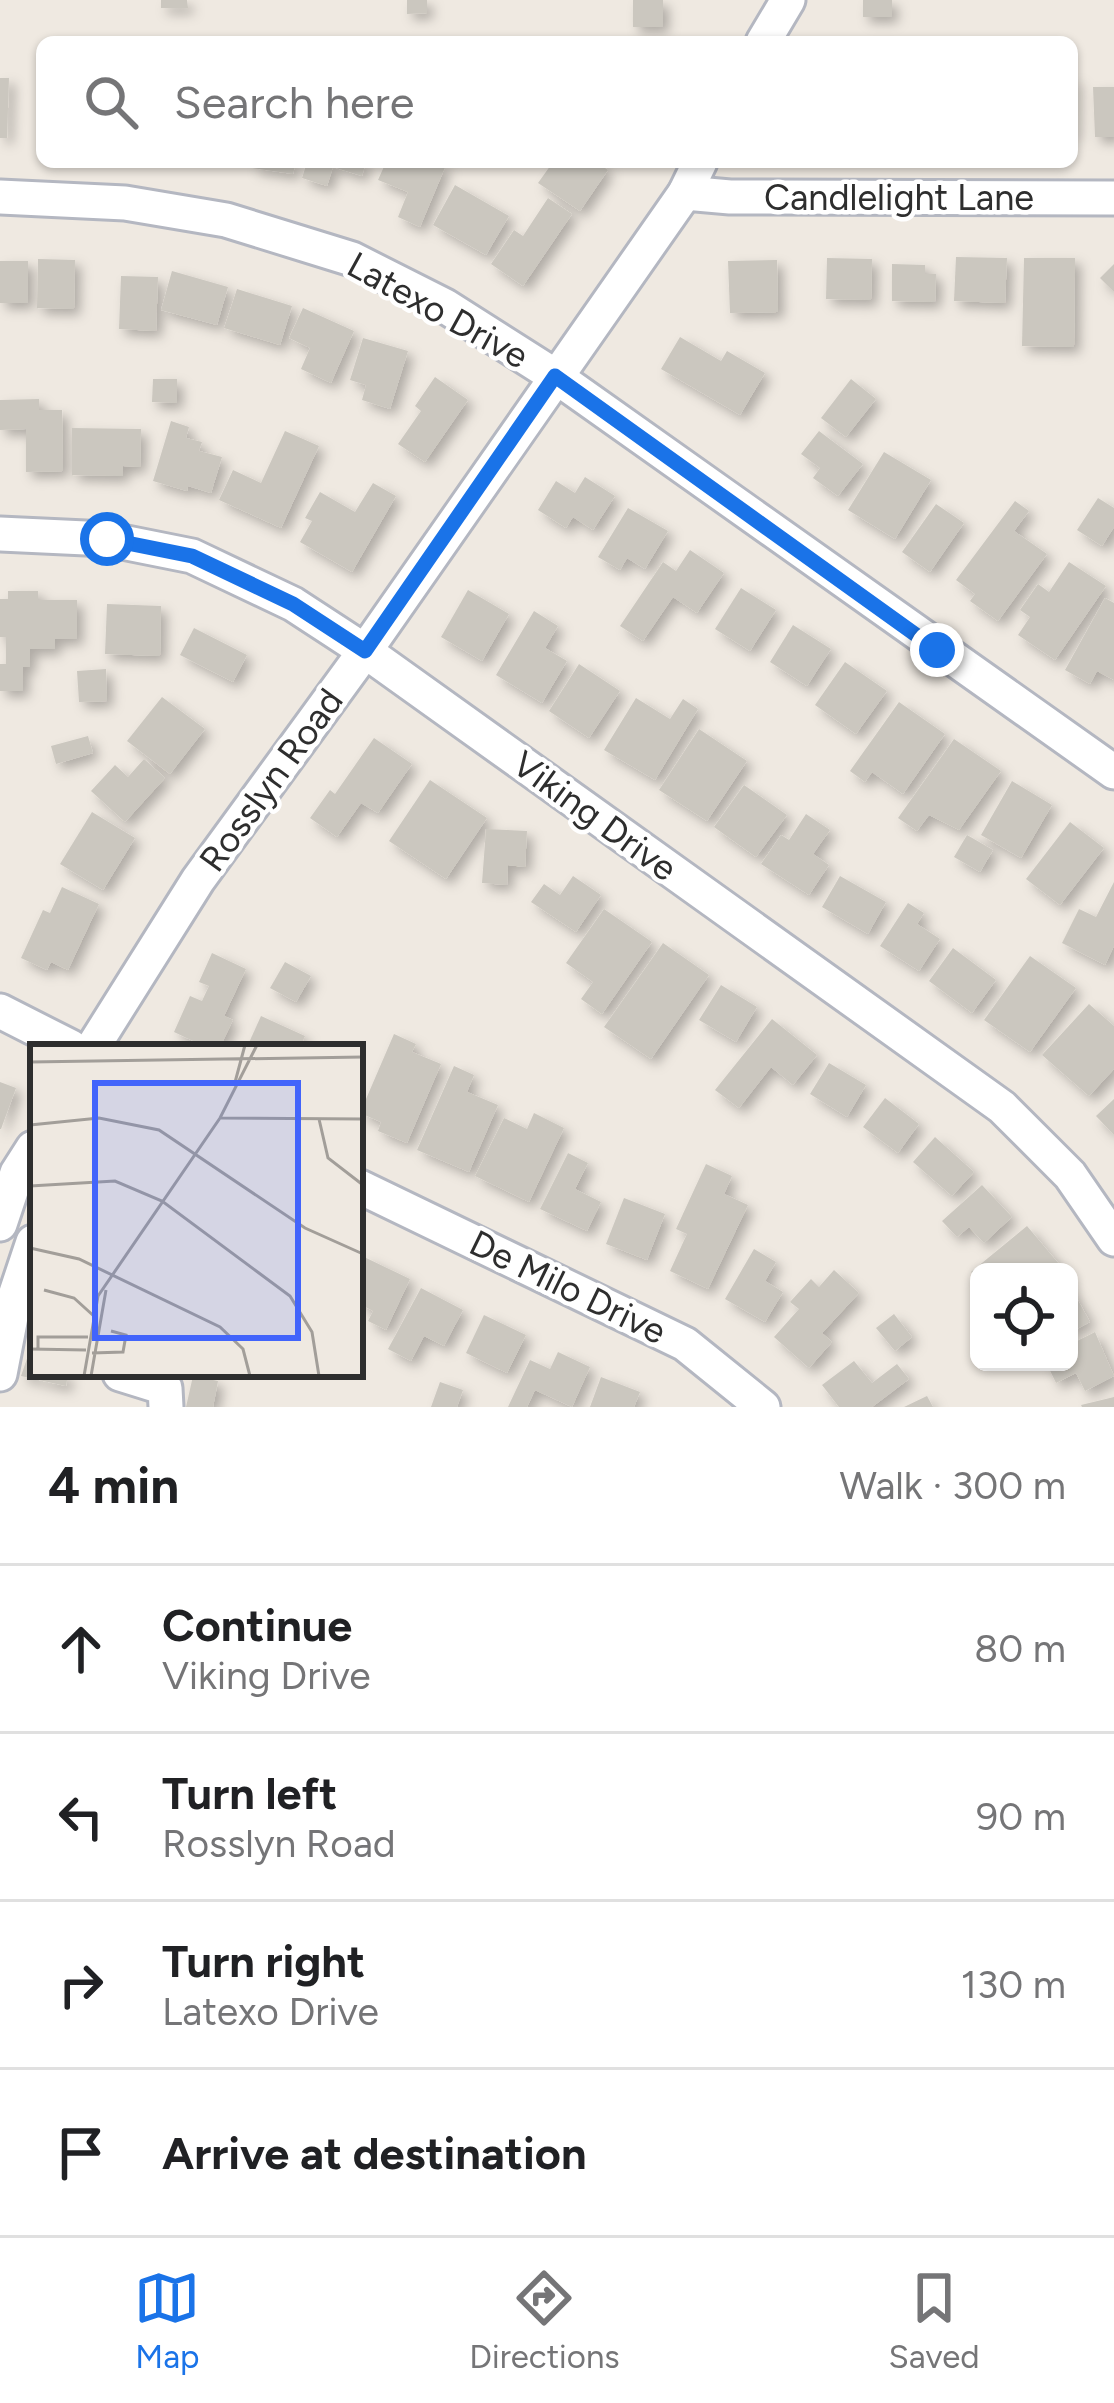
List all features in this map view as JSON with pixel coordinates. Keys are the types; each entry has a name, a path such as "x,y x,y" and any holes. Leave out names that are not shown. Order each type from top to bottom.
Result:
{"street":[{"path":"760,36 765,0"},
{"path":"763,36 788,0"},
{"name":"Rosslyn Road","path":"95,1044 198,880 365,651 685,193 697,168"},
{"name":"Candlelight Lane","path":"685,193 1114,197"},
{"name":"Latexo Drive","path":"0,197 125,203 226,220 352,259 445,306 555,376 1114,772"},
{"name":"Viking Drive","path":"0,534 107,539 192,556 293,604 1002,1107 1070,1175 1114,1239"},
{"path":"0,1011 65,1044"},
{"path":"0,1224 17,1173 30,1153"},
{"name":"De Milo Drive","path":"363,1188 685,1344 763,1407"},
{"path":"0,1375 8,1294 30,1247"},
{"path":"130,1377 165,1388 166,1407"}],"building":[{"path":"161,0 187,0 188,8 161,8"},
{"path":"407,0 427,0 427,13 407,14"},
{"path":"633,0 663,0 663,27 633,27"},
{"path":"863,0 892,0 892,17 863,17"},
{"path":"0,78 9,78 7,138 0,138"},
{"path":"1093,87 1114,87 1114,137 1095,137"},
{"path":"252,168 294,168 293,174"},
{"path":"305,168 333,168 327,186 302,178"},
{"path":"336,168 364,168 362,176"},
{"path":"383,168 445,168 420,227 398,217 408,192 378,180"},
{"path":"549,168 608,170 580,211 538,183"},
{"path":"455,185 509,216 486,255 433,225"},
{"path":"548,198 572,214 523,286 491,264 514,230 523,236"},
{"path":"956,257 1007,258 1005,303 954,301"},
{"path":"827,258 872,259 871,300 826,299"},
{"path":"1024,258 1075,258 1074,347 1022,346"},
{"path":"38,259 75,260 74,309 37,308"},
{"path":"777,260 778,312 730,313 728,261"},
{"path":"0,261 28,261 28,303 0,303"},
{"path":"892,264 925,265 925,274 936,274 935,302 892,301"},
{"path":"1114,264 1114,292 1100,278"},
{"path":"172,271 228,287 217,325 161,310"},
{"path":"121,276 158,277 156,331 119,329"},
{"path":"237,289 292,306 280,345 224,328"},
{"path":"303,308 354,331 331,383 301,369 310,348 289,338"},
{"path":"680,337 721,361 727,351 765,373 740,415 661,369"},
{"path":"363,338 408,351 390,409 362,400 366,385 350,380"},
{"path":"435,377 468,400 425,462 398,444 421,411 415,406"},
{"path":"153,379 177,379 177,403 152,402"},
{"path":"851,379 876,399 846,437 821,418"},
{"path":"39,399 39,410 62,410 63,471 26,472 26,429 0,430 0,400"},
{"path":"171,421 189,427 186,438 202,442 199,451 222,457 211,493 153,481"},
{"path":"72,428 141,429 140,467 123,466 123,476 72,475"},
{"path":"285,431 319,446 281,528 219,500 233,470 261,483"},
{"path":"819,431 863,464 838,496 813,478 820,468 801,454"},
{"path":"884,452 931,480 895,539 848,510"},
{"path":"585,477 615,496 593,530 573,517 566,528 538,510 556,481 575,493"},
{"path":"373,483 396,496 352,572 300,542 312,521 305,518 320,492 355,512"},
{"path":"1098,498 1114,508 1114,527 1102,546 1077,530"},
{"path":"1015,501 1029,511 1014,531 1047,554 998,621 970,601 975,594 956,580"},
{"path":"936,504 964,523 930,572 902,552"},
{"path":"628,508 668,531 645,569 627,558 620,570 598,557"},
{"path":"690,550 724,573 697,613 673,597 643,641 620,626 663,562 676,571"},
{"path":"1069,562 1106,586 1055,660 1018,635 1030,617 1020,610 1038,584 1049,592"},
{"path":"741,588 776,610 750,651 715,629"},
{"path":"468,590 509,614 482,661 441,637"},
{"path":"8,591 38,591 38,600 77,600 77,639 55,639 55,649 30,649 30,667 23,667 23,691 0,691 6,637 0,637 0,599 8,599"},
{"path":"1105,598 1114,603 1114,680 1097,671 1090,684 1065,670"},
{"path":"107,604 161,606 160,656 105,654"},
{"path":"534,611 558,626 545,648 567,661 542,703 496,675"},
{"path":"793,625 831,649 807,686 770,662"},
{"path":"194,628 247,655 233,682 180,655"},
{"path":"845,662 887,691 856,734 815,705"},
{"path":"579,664 620,691 589,738 549,711"},
{"path":"106,669 107,701 79,702 77,671"},
{"path":"162,697 205,729 170,774 127,741"},
{"path":"636,698 670,719 683,699 698,709 655,780 604,750"},
{"path":"899,702 945,734 903,794 872,772 865,782 850,771"},
{"path":"699,729 747,761 707,821 659,790"},
{"path":"88,736 93,753 56,764 51,746"},
{"path":"374,738 412,764 378,813 361,803 337,837 310,818 330,790 335,794"},
{"path":"954,739 1001,771 959,830 929,815 917,831 898,818"},
{"path":"144,759 165,778 125,822 91,791 115,765 128,777"},
{"path":"430,780 487,818 446,879 389,841"},
{"path":"1012,781 1052,805 1021,858 981,835"},
{"path":"744,785 787,815 756,857 714,827"},
{"path":"92,812 135,838 103,890 60,864"},
{"path":"806,814 830,830 813,854 829,865 809,895 761,864 781,835 789,840"},
{"path":"1070,822 1104,848 1060,905 1026,879"},
{"path":"486,829 527,831 525,867 508,865 507,885 482,883"},
{"path":"967,835 993,850 980,872 954,857"},
{"path":"573,876 601,895 576,932 531,902 544,884 560,895"},
{"path":"840,876 886,902 868,934 822,907"},
{"path":"1114,882 1114,946 1105,965 1062,943 1079,909 1096,917"},
{"path":"62,887 99,904 68,970 51,962 47,970 21,958 43,910 50,913"},
{"path":"908,903 924,913 917,924 940,939 919,971 880,946"},
{"path":"604,909 652,942 602,1014 581,999 593,982 566,963"},
{"path":"663,943 709,975 651,1059 604,1027"},
{"path":"953,948 996,980 972,1013 929,981"},
{"path":"212,953 246,969 224,1016 233,1020 221,1044 200,1044 174,1032 190,996 202,1001 209,986 199,982"},
{"path":"1030,956 1076,988 1030,1052 984,1020"},
{"path":"285,962 311,976 296,1002 270,988"},
{"path":"721,985 757,1007 736,1042 699,1020"},
{"path":"1089,1004 1114,1026 1114,1069 1089,1096 1042,1055"},
{"path":"261,1016 305,1036 301,1044 248,1044"},
{"path":"772,1019 817,1055 793,1085 771,1067 739,1108 715,1090"},
{"path":"394,1034 416,1044 412,1052 441,1064 407,1143 378,1131 381,1122 363,1114"},
{"path":"829,1063 866,1085 847,1117 810,1094"},
{"path":"454,1066 474,1075 467,1092 498,1105 469,1172 417,1150"},
{"path":"0,1082 16,1088 1,1129 0,1129"},
{"path":"885,1098 919,1124 898,1153 863,1127"},
{"path":"1114,1099 1114,1135 1096,1116"},
{"path":"534,1113 564,1128 529,1202 475,1176 504,1118 527,1129"},
{"path":"935,1137 974,1172 952,1196 913,1162"},
{"path":"568,1153 588,1163 575,1189 601,1202 587,1231 540,1209"},
{"path":"706,1164 732,1176 724,1194 748,1205 708,1289 670,1271 687,1234 676,1229"},
{"path":"982,1185 1012,1217 984,1243 969,1227 957,1237 942,1221"},
{"path":"624,1198 665,1214 647,1260 606,1244"},
{"path":"1027,1226 1058,1263 982,1263"},
{"path":"754,1249 776,1262 765,1281 783,1292 765,1322 725,1299"},
{"path":"363,1259 410,1279 386,1330 368,1321 373,1311 363,1306"},
{"path":"834,1270 859,1293 822,1333 832,1342 809,1368 774,1337 799,1309 790,1302 811,1279 819,1287"},
{"path":"421,1288 463,1310 444,1346 424,1336 411,1361 388,1349"},
{"path":"1078,1300 1090,1322 1078,1328"},
{"path":"894,1314 912,1337 895,1351 876,1328"},
{"path":"484,1315 526,1335 507,1373 466,1353"},
{"path":"1095,1332 1114,1376 1085,1391 1076,1373 1056,1383 1050,1371 1078,1371 1078,1340"},
{"path":"30,1350 30,1377 68,1377 66,1386 21,1376"},
{"path":"558,1352 590,1367 572,1407 535,1390 527,1407 508,1407 530,1360 550,1369"},
{"path":"854,1361 872,1383 897,1364 909,1379 872,1407 839,1407 822,1385"},
{"path":"193,1377 218,1381 213,1407 186,1407"},
{"path":"601,1377 640,1392 634,1407 590,1407"},
{"path":"440,1382 463,1390 457,1407 431,1407"},
{"path":"927,1396 933,1407 904,1407"},
{"path":"1114,1397 1114,1407 1081,1405"}],"route":[{"path":"107,539 192,556 293,604 365,651 555,376 937,650"}]}
